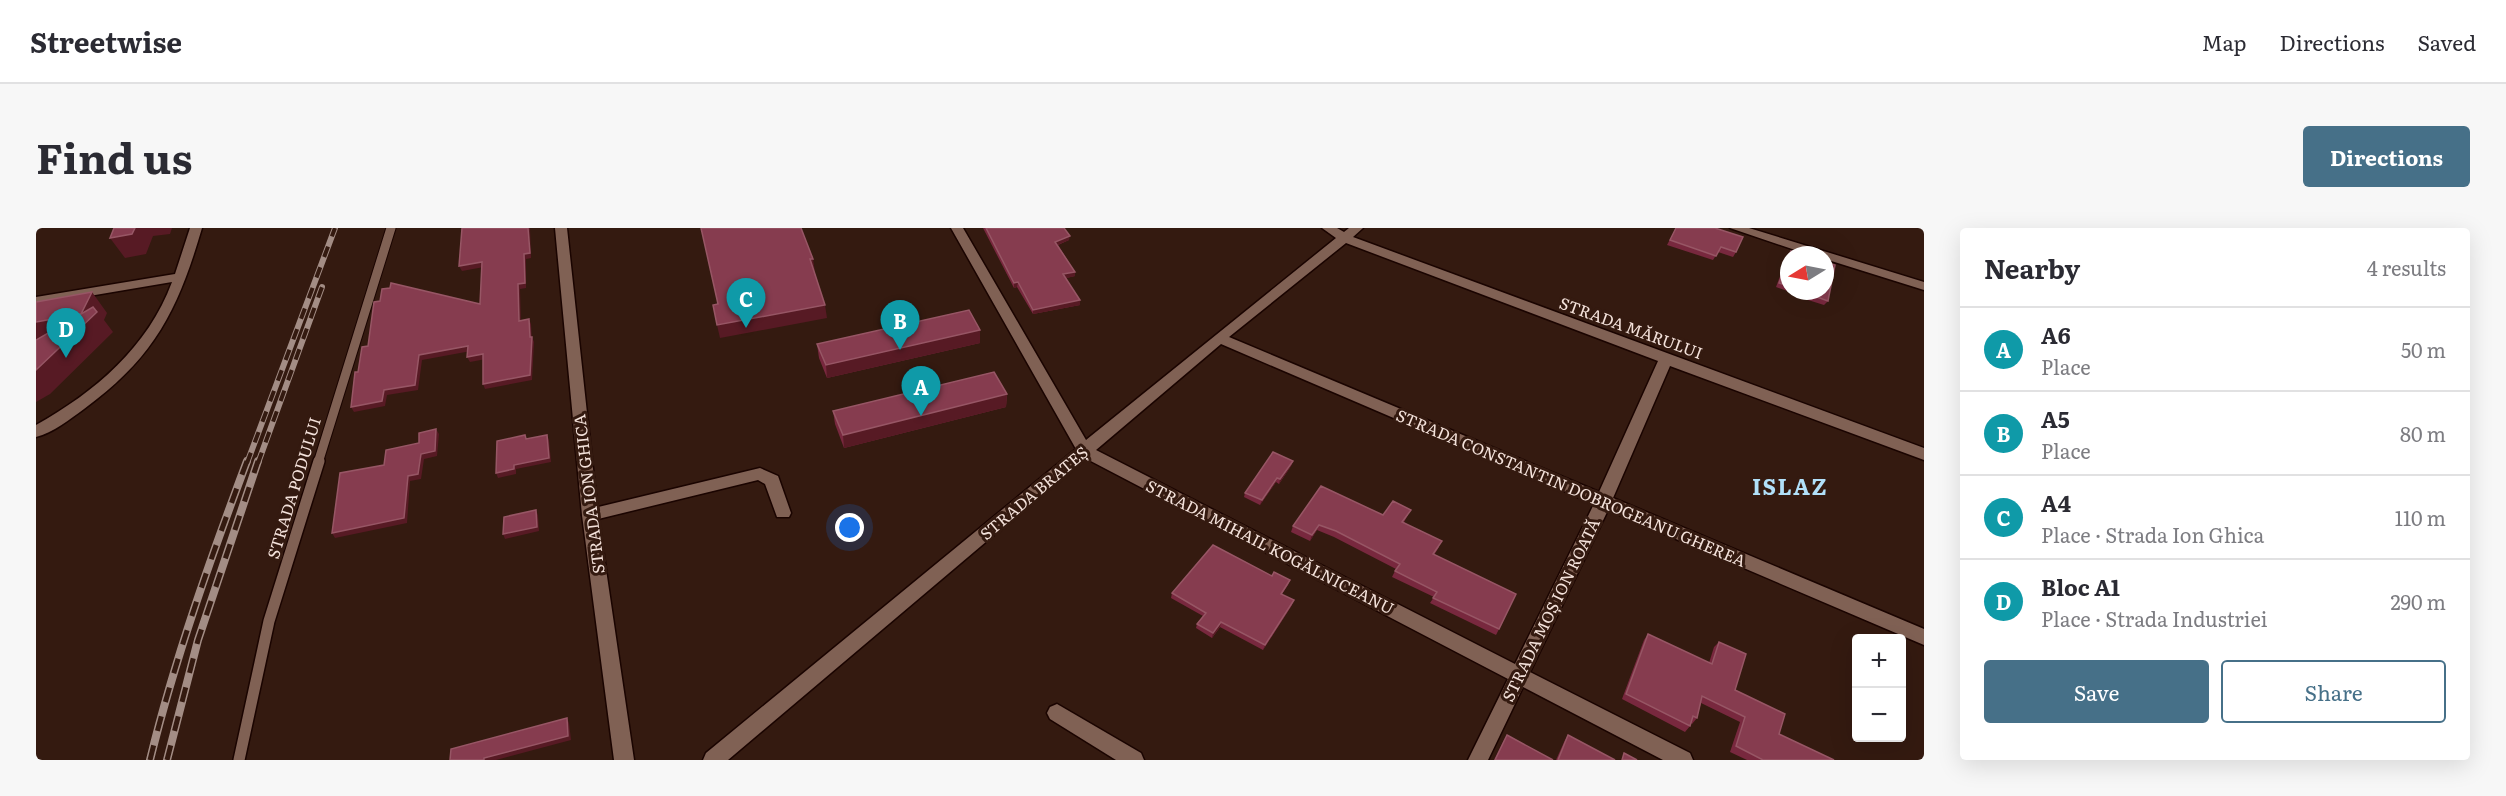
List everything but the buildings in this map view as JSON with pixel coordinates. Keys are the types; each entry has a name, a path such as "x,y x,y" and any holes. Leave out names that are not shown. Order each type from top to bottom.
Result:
{"street":[{"path":"36,432 77,406 124,367 160,322 180,277 196,228"},
{"name":"STRADA ION GHICA","path":"561,228 590,515 624,760"},
{"path":"957,228 1085,451"},
{"name":"STRADA MĂRULUI","path":"1328,228 1351,233 1665,361 1924,454"},
{"path":"1736,228 1795,246"},
{"name":"STRADA BRATEȘ","path":"713,760 1219,338 1351,233"},
{"path":"1834,258 1924,286"},
{"path":"36,301 180,277"},
{"name":"STRADA CONSTANTIN DOBROGEANU GHEREA","path":"1219,338 1924,636"},
{"name":"STRADA MOȘ ION ROATĂ","path":"1478,760 1603,502 1665,361"},
{"name":"STRADA MIHAIL KOGĂLNICEANU","path":"1085,451 1683,760"},
{"path":"590,515 760,474 772,480 783,513"},
{"path":"1057,713 1134,760"}],"lane":[{"name":"STRADA PODULUI","path":"239,760 269,621 391,228"}],"railway":[{"path":"247,463 335,228"},
{"path":"258,463 322,287"},
{"path":"150,760 170,684 194,609 247,461"},
{"path":"167,760 198,640 258,461"}],"place":[{"name":"A4","path":"746,328"},
{"name":"A5","path":"900,350"},
{"name":"Bloc A1","path":"66,358"},
{"name":"A6","path":"921,416"}],"district":[{"name":"ISLAZ","path":"1790,487"}]}
